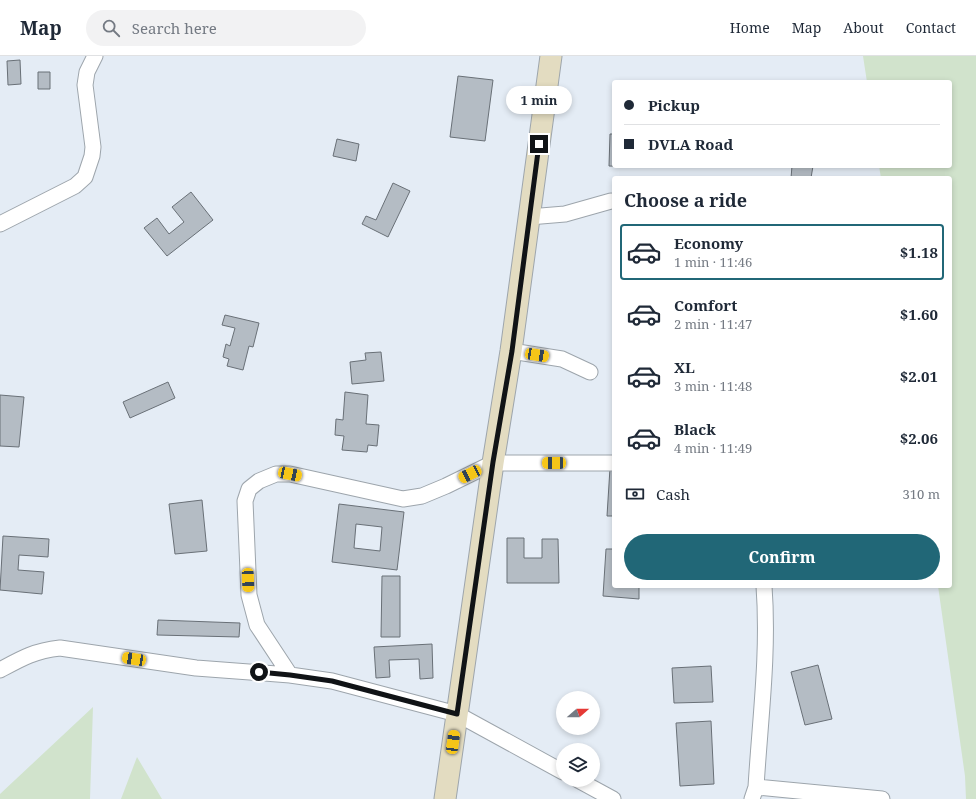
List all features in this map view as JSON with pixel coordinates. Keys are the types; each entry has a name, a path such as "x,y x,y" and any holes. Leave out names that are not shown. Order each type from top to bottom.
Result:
{"street":[{"path":"0,224 75,186 85,177 90,167 93,147 85,85 87,72 95,56"},
{"path":"445,799 493,462 512,351 551,56"},
{"path":"529,216 565,214 611,201"},
{"path":"512,351 562,359 590,372"},
{"path":"290,675 257,625 249,596 245,501 249,489 260,481 276,474 290,474 403,499 428,494 493,462 612,464"},
{"path":"764,588 766,615 765,645 754,793 882,799"},
{"path":"0,670 24,657 42,650 60,648 196,668 290,675 332,681 457,714 556,768"},
{"path":"591,787 613,799"}],"green space":[{"path":"863,56 976,56 976,799 966,799 965,776 938,588 952,588 952,176 881,176 879,168 952,168 952,80 867,80"},
{"path":"93,707 90,799 0,799 0,794"},
{"path":"137,757 162,799 121,799"}],"building":[{"path":"20,60 21,84 8,85 7,61"},
{"path":"38,72 50,72 50,89 38,89"},
{"path":"458,76 493,80 485,141 450,137"},
{"path":"610,134 612,134 612,166 609,166"},
{"path":"337,139 359,144 356,161 333,156"},
{"path":"792,168 813,168 811,176 791,176"},
{"path":"393,183 410,191 388,237 362,224 366,216 376,220"},
{"path":"191,192 213,220 167,256 144,228 157,218 169,234 184,222 172,207"},
{"path":"225,315 259,323 253,347 249,346 243,370 227,366 229,359 223,357 226,344 230,346 235,328 222,325"},
{"path":"381,352 384,381 352,384 350,362 366,360 365,353"},
{"path":"168,382 175,398 130,418 123,402"},
{"path":"345,392 368,395 366,424 379,425 377,446 368,445 367,452 342,450 344,436 335,435 336,419 343,420"},
{"path":"0,395 24,397 19,447 0,446"},
{"path":"610,468 612,468 612,516 607,516"},
{"path":"202,500 207,551 175,554 169,504"},
{"path":"339,504 404,512 397,570 332,562","holes":["356,524 382,527 380,551 354,548"]},
{"path":"3,536 49,539 48,557 19,555 18,570 44,572 42,594 0,590"},
{"path":"507,538 524,538 524,558 542,558 542,539 558,539 559,583 507,583"},
{"path":"606,549 612,549 612,588 639,588 639,599 603,596"},
{"path":"382,576 400,576 400,637 381,637"},
{"path":"158,620 240,623 239,637 157,635"},
{"path":"432,644 433,678 420,679 419,659 389,660 390,677 376,678 374,647"},
{"path":"818,665 832,719 805,725 791,672"},
{"path":"711,666 713,702 674,703 672,668"},
{"path":"711,721 714,784 680,786 676,723"}],"route":[{"path":"259,672 332,681 457,714 493,462 512,351 539,144"}]}
